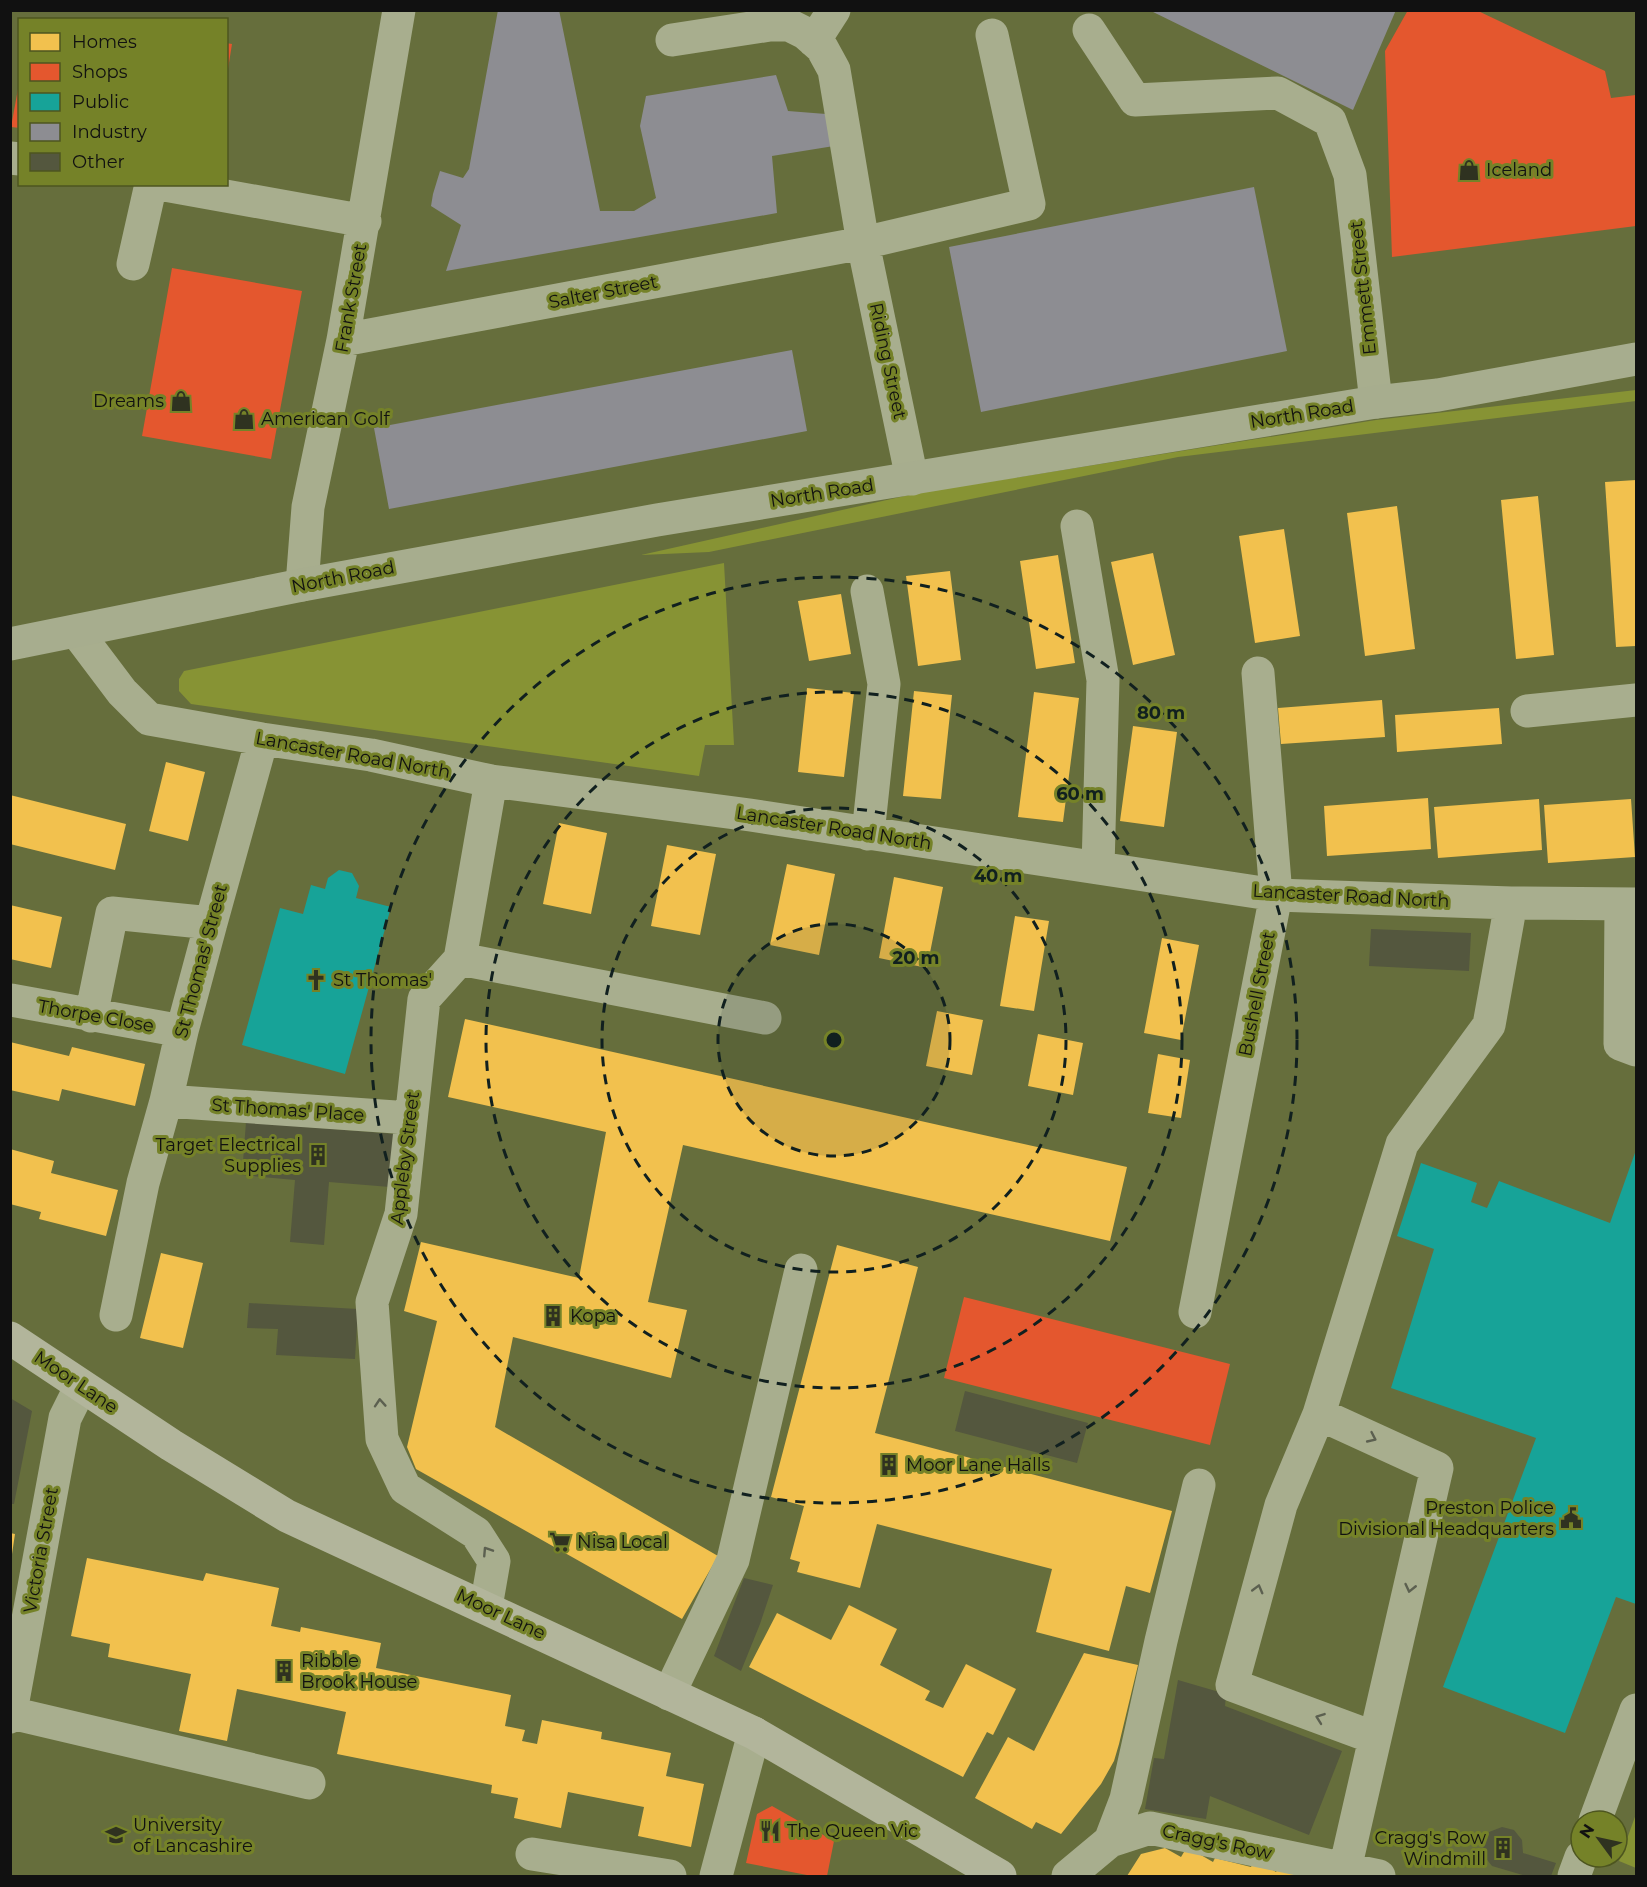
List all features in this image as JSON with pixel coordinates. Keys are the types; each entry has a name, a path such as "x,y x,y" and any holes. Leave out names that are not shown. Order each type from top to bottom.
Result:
{"highway":[{"name":"North Road","path":"10,644 302,585 657,520 1376,402 1438,394 1636,359"}],"main road":[{"name":"Moor Lane","path":"10,1338 171,1446 287,1516 754,1733 1000,1876"}],"street":[{"name":"Frank Street","path":"302,585 308,507 344,340 399,10"},
{"path":"672,40 770,25 789,25 805,33 814,41 834,10"},
{"name":"Emmett Street","path":"1089,30 1135,100 1278,93 1330,121 1350,175 1376,402"},
{"name":"Salter Street","path":"344,340 863,243 1029,204 992,35"},
{"name":"Riding Street","path":"814,41 822,48 834,70 863,243 912,478"},
{"path":"133,264 151,186"},
{"path":"170,186 364,221"},
{"path":"1077,526 1103,680 1098,868"},
{"path":"867,591 884,684 868,834"},
{"name":"Lancaster Road North","path":"76,631 122,692 149,718 262,739 371,755 491,781 750,815 1276,896 1629,904"},
{"name":"Bushell Street","path":"1195,1312 1276,896 1258,673"},
{"path":"1527,711 1636,700"},
{"name":"St Thomas' Street","path":"116,1315 143,1183 166,1101 210,923 262,739"},
{"path":"491,781 460,959 765,1018"},
{"path":"1375,1738 1232,1685 1281,1505 1319,1414 1402,1144 1490,1025 1511,903"},
{"path":"1629,904 1620,1044 1636,1050"},
{"path":"91,1016 112,913 210,923"},
{"name":"Appleby Street","path":"460,959 424,999 401,1214 372,1302 382,1439 405,1488 476,1533 494,1561 486,1607"},
{"name":"Thorpe Close","path":"11,1000 182,1031"},
{"name":"St Thomas' Place","path":"166,1101 410,1118"},
{"path":"669,1694 733,1560 801,1270"},
{"name":"Victoria Street","path":"11,1715 65,1418 81,1386"},
{"path":"1319,1414 1437,1468 1345,1869"},
{"path":"1110,1841 1126,1799 1161,1641 1200,1485"},
{"path":"1599,1809 1636,1710"},
{"path":"11,1715 309,1784"},
{"path":"716,1876 754,1733"},
{"name":"Cragg's Row","path":"1068,1876 1110,1841 1150,1828 1379,1876"},
{"path":"532,1854 670,1876"}],"green space":[{"path":"1636,390 1636,401 1178,457 709,552 641,555 918,493 1376,420"},
{"path":"724,563 734,745 705,745 699,776 191,704 179,691 179,679 184,671"},
{"path":"1636,1814 1636,1868 1629,1865 1629,1833"}],"building: Homes":[{"path":"1636,480 1636,646 1616,647 1605,482"},
{"path":"1538,496 1554,655 1516,659 1501,500"},
{"path":"1397,506 1415,649 1365,656 1347,513"},
{"path":"1284,529 1300,636 1255,643 1239,536"},
{"path":"1153,553 1175,655 1133,665 1111,562"},
{"path":"1058,555 1075,663 1036,669 1020,561"},
{"path":"950,571 961,660 918,666 906,576"},
{"path":"841,594 851,654 809,661 798,601"},
{"path":"807,688 854,693 844,777 798,772"},
{"path":"914,691 952,695 941,799 903,796"},
{"path":"1034,692 1079,698 1063,822 1018,817"},
{"path":"1382,700 1385,737 1281,744 1278,708"},
{"path":"1499,708 1502,744 1397,752 1395,715"},
{"path":"1133,726 1177,732 1164,827 1120,821"},
{"path":"166,762 205,772 188,841 149,831"},
{"path":"10,795 126,824 115,870 10,844"},
{"path":"1428,798 1431,849 1327,856 1324,806"},
{"path":"1539,799 1542,850 1438,858 1434,807"},
{"path":"1631,799 1635,857 1548,863 1544,805"},
{"path":"559,823 607,833 591,914 543,904"},
{"path":"667,845 716,854 700,935 651,926"},
{"path":"787,864 835,874 819,955 770,945"},
{"path":"894,877 943,887 927,968 879,958"},
{"path":"10,905 62,917 51,968 10,959"},
{"path":"1015,916 1049,921 1034,1011 1000,1006"},
{"path":"1162,938 1199,945 1181,1040 1144,1033"},
{"path":"937,1011 983,1020 972,1075 926,1066"},
{"name":"Kopa","path":"465,1019 1127,1167 1110,1241 683,1145 648,1302 687,1310 671,1378 513,1337 495,1427 718,1556 682,1619 416,1469 407,1447 437,1321 404,1311 421,1242 579,1278 606,1132 448,1097"},
{"path":"1038,1034 1083,1043 1073,1095 1028,1086"},
{"path":"10,1042 69,1056 72,1047 145,1064 135,1106 62,1089 59,1101 10,1090"},
{"path":"1158,1054 1190,1060 1181,1118 1148,1113"},
{"path":"10,1149 54,1161 51,1173 118,1190 106,1236 39,1219 41,1212 10,1204"},
{"name":"Moor Lane Halls","path":"837,1245 918,1267 875,1433 1172,1511 1150,1593 1126,1586 1109,1651 1036,1632 1052,1569 877,1524 860,1588 797,1572 800,1562 790,1559 804,1506 771,1497"},
{"path":"161,1253 203,1263 183,1348 140,1338"},
{"path":"10,1533 15,1534 12,1554 10,1553"},
{"name":"Ribble Brook House","path":"87,1558 203,1581 206,1573 279,1588 271,1626 300,1632 301,1627 381,1643 376,1668 511,1695 505,1726 525,1730 522,1741 537,1744 542,1720 602,1732 601,1739 671,1753 666,1776 704,1784 691,1847 638,1836 644,1807 568,1792 561,1828 514,1818 518,1798 491,1793 492,1785 337,1754 346,1712 237,1689 227,1741 179,1731 191,1674 108,1657 110,1644 71,1636"},
{"path":"849,1605 897,1629 880,1665 930,1691 925,1700 943,1708 966,1664 1016,1689 993,1735 987,1732 963,1777 749,1667 777,1613 831,1640"},
{"path":"1084,1653 1138,1665 1114,1761 1101,1784 1061,1834 1036,1822 1032,1829 975,1798 1008,1737 1034,1751"},
{"path":"1187,1847 1213,1862 1215,1858 1251,1867 1255,1859 1276,1872 1281,1864 1302,1876 1127,1876 1141,1854 1165,1848 1181,1857"}],"building: Shops":[{"path":"1408,10 1476,10 1605,71 1611,98 1636,95 1636,226 1392,257 1385,51"},
{"path":"228,43 232,44 228,69"},
{"path":"18,89 18,128 11,127"},
{"path":"172,268 302,291 271,459 142,436"},
{"path":"964,1297 1230,1364 1210,1445 944,1378"},
{"path":"772,1806 834,1841 827,1876 812,1876 746,1863 757,1814"}],"building: Public":[{"name":"St Thomas'","path":"339,870 352,873 359,886 356,898 391,907 345,1074 242,1045 280,908 303,914 311,885 325,889 328,878"},
{"name":"Preston Police Divisional Headquarters","path":"1636,1150 1636,1604 1616,1597 1565,1733 1443,1687 1536,1438 1391,1388 1434,1249 1397,1236 1421,1163 1477,1183 1471,1202 1487,1208 1499,1181 1610,1223"}],"building: Industry":[{"path":"498,10 559,10 600,211 634,211 656,198 640,126 646,96 776,75 788,111 826,114 834,146 772,156 777,213 446,271 461,225 431,206 433,194 440,171 463,178 469,169"},
{"path":"1149,10 1396,10 1353,110"},
{"path":"1254,187 1287,351 981,412 949,247"},
{"path":"792,350 807,431 389,509 374,428"}],"building: Other":[{"path":"1371,929 1471,933 1469,971 1369,966"},
{"name":"Target Electrical Supplies","path":"246,1122 395,1134 390,1187 329,1182 324,1245 290,1242 295,1180 242,1175"},
{"path":"249,1303 358,1309 355,1359 276,1355 278,1329 247,1328"},
{"path":"965,1391 1088,1423 1077,1463 955,1431"},
{"path":"10,1398 32,1411 14,1504 10,1504"},
{"path":"744,1578 773,1585 741,1671 714,1656"},
{"path":"1178,1680 1226,1694 1225,1706 1342,1751 1309,1835 1210,1796 1206,1819 1145,1809 1154,1758 1164,1759"},
{"name":"Cragg's Row Windmill","path":"1502,1827 1514,1830 1522,1840 1523,1853 1556,1863 1551,1876 1526,1876 1492,1866 1484,1856 1483,1843 1489,1832"}],"place":[{"name":"Iceland","path":"1469,170"},
{"name":"Dreams","path":"181,401"},
{"name":"American Golf","path":"244,419"},
{"name":"St Thomas'","path":"316,980"},
{"name":"Target Electrical Supplies","path":"318,1155"},
{"name":"Kopa","path":"553,1316"},
{"name":"Moor Lane Halls","path":"889,1465"},
{"name":"Preston Police Divisional Headquarters","path":"1571,1518"},
{"name":"Nisa Local","path":"560,1542"},
{"name":"Ribble Brook House","path":"284,1671"},
{"name":"The Queen Vic","path":"770,1831"},
{"name":"University of Lancashire","path":"116,1835"},
{"name":"Cragg's Row Windmill","path":"1503,1848"}]}
